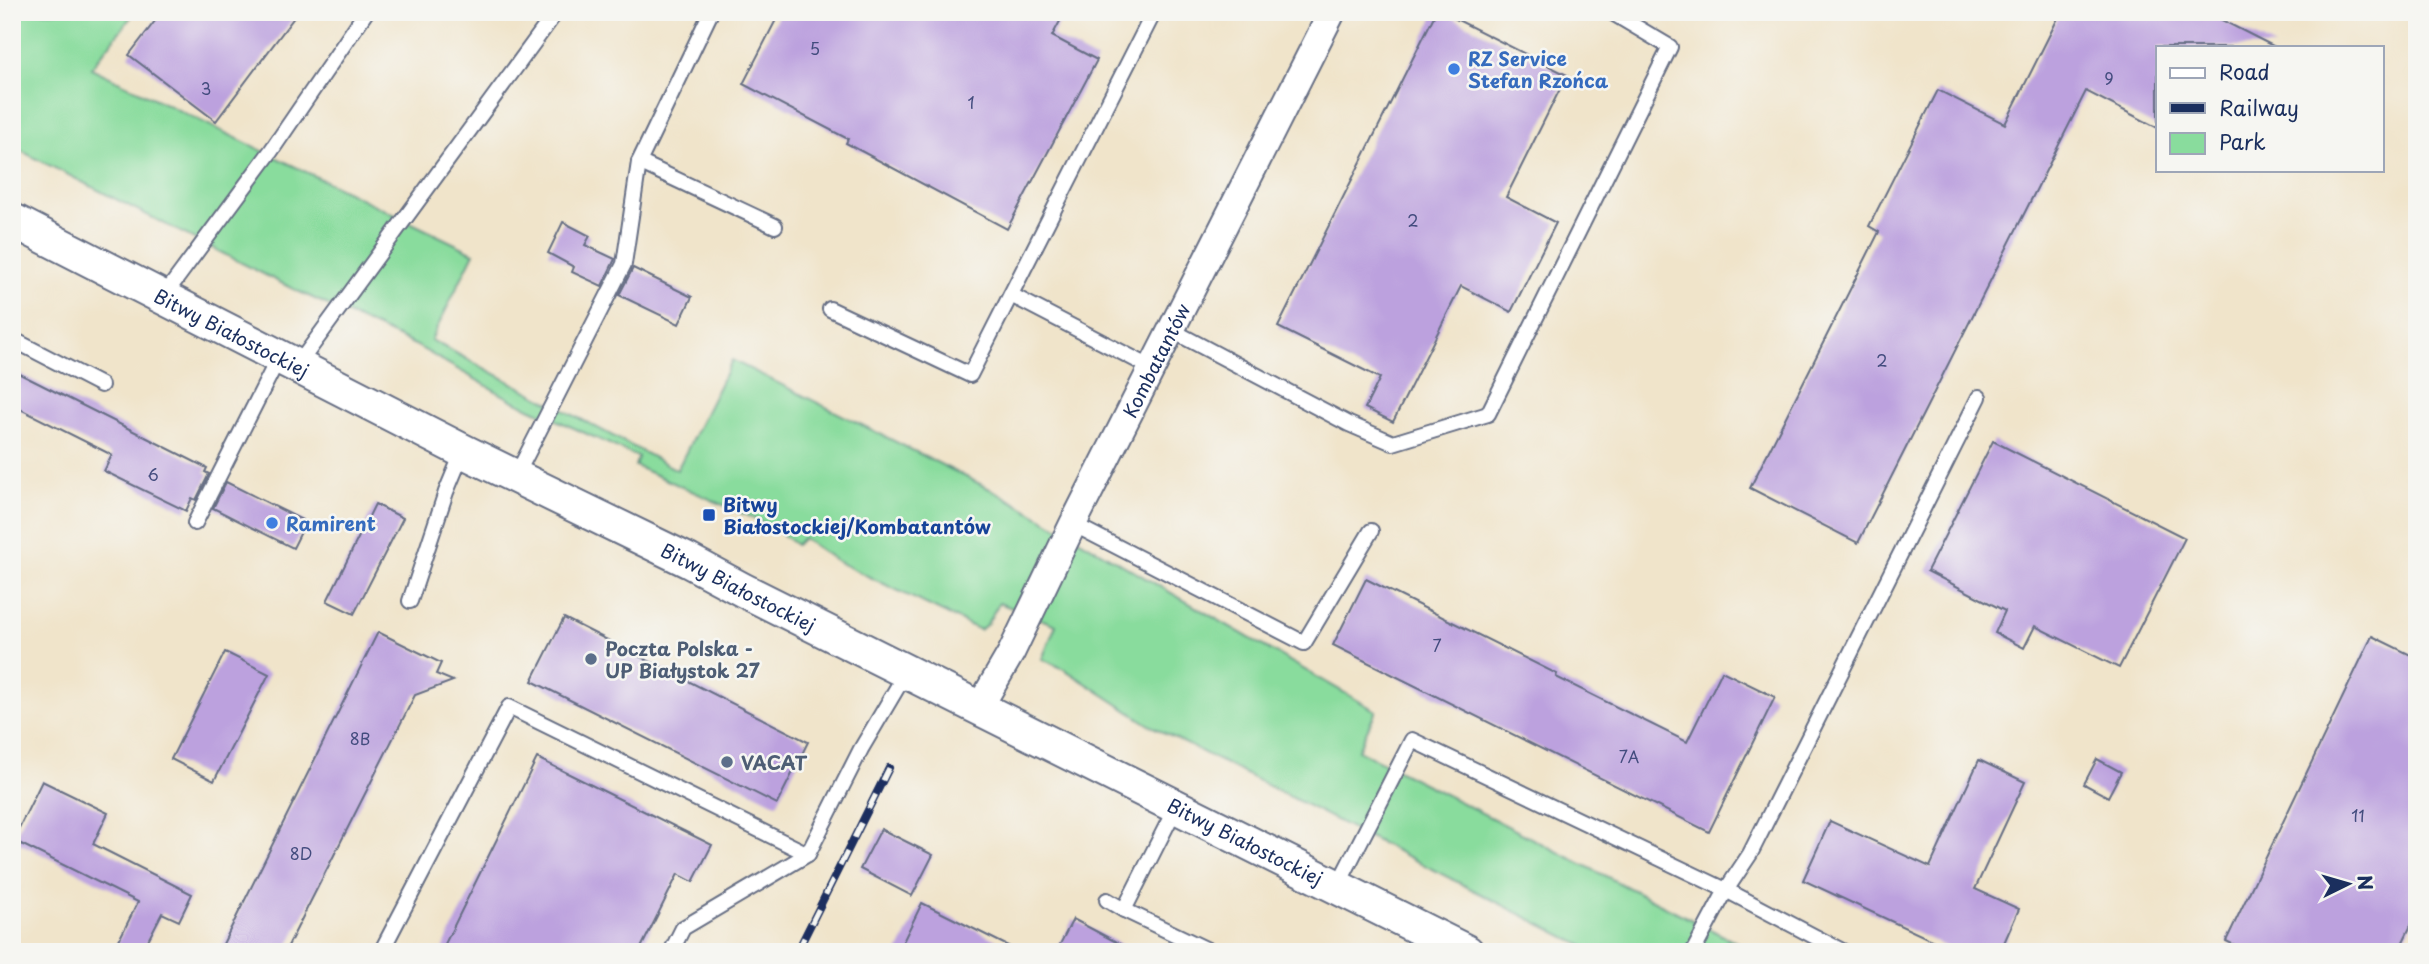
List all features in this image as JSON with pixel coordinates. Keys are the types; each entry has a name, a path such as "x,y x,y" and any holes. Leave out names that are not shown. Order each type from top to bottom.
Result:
{"street":[{"name":"Kombatantów","path":"979,708 1011,653 1073,524 1332,12"},
{"name":"Bitwy Białostockiej","path":"12,220 463,451 1467,952"}],"lane":[{"path":"162,298 271,150 366,12"},
{"path":"195,523 288,361 556,12"},
{"path":"516,476 624,264 639,162 711,12"},
{"path":"830,309 970,375 1154,12"},
{"path":"1171,330 1349,424 1393,443 1488,414 1670,47 1611,12"},
{"path":"639,162 775,226"},
{"path":"1011,295 1152,368"},
{"path":"12,339 101,385"},
{"path":"1693,952 1726,890 1750,854 1979,397"},
{"path":"410,601 446,492 463,451"},
{"path":"1073,524 1304,643 1371,531"},
{"path":"671,952 683,928 808,854 862,749 907,671"},
{"path":"381,952 509,707 808,854"},
{"path":"1337,887 1412,740 1726,890 1844,952"},
{"path":"1124,910 1177,805"},
{"path":"1107,900 1212,952"}],"green space":[{"path":"12,12 135,12 91,68 474,253 431,340 677,470 732,360 998,493 1376,711 1358,750 1755,952 1595,952 1151,726 1064,669 1042,659 1056,625 999,603 987,624 980,630 838,562 803,538 796,545 771,526 635,466 638,457 512,400 415,345 291,288 19,150 12,145"}],"building":[{"path":"162,12 298,12 216,121 129,55"},
{"path":"780,12 1065,12 1052,36 1097,60 1007,229 846,143 848,139 743,84"},
{"path":"1436,12 1442,12 1567,75 1506,197 1556,223 1511,312 1461,286 1393,422 1365,408 1380,378 1278,327"},
{"path":"2061,12 2206,12 2273,46 2156,46 2156,127 2086,91 1858,543 1750,488 1879,232 1869,226 1938,90 2005,124"},
{"path":"563,222 590,236 585,245 615,259 602,286 572,272 574,267 548,253"},
{"path":"633,268 692,297 679,324 619,295"},
{"path":"12,370 207,468 205,472 209,474 196,500 192,498 186,511 104,471 112,455 12,405"},
{"path":"1993,441 2185,538 2119,668 2035,626 2024,648 1995,633 2005,611 1927,571"},
{"path":"226,482 306,522 293,548 213,508"},
{"path":"375,504 403,518 354,614 327,601"},
{"path":"1366,579 1687,742 1722,671 1775,697 1709,832 1333,645"},
{"path":"564,618 808,742 777,804 532,681"},
{"path":"378,632 441,663 436,674 453,681 415,695 285,952 219,952"},
{"path":"2372,636 2417,658 2417,913 2398,952 2249,952 2226,941"},
{"path":"225,652 269,674 214,781 171,759"},
{"path":"537,758 712,845 693,882 678,874 639,952 441,952"},
{"path":"2097,759 2121,772 2108,797 2084,784"},
{"path":"1979,760 2025,782 1975,889 2019,909 2000,952 1957,952 1803,880 1830,821 1930,867"},
{"path":"42,781 108,813 93,844 192,894 179,921 162,913 142,952 113,952 138,902 13,840"},
{"path":"881,829 933,855 912,896 860,869"},
{"path":"922,903 1020,952 898,952"},
{"path":"1073,919 1135,952 1056,952"}],"railway":[{"path":"797,952 889,768"}],"place":[{"name":"RZ Service Stefan Rzońca","path":"1454,69"},
{"name":"Bitwy Białostockiej/Kombatantów","path":"709,515"},
{"name":"Ramirent","path":"272,523"},
{"name":"Poczta Polska - UP Białystok 27","path":"591,659"},
{"name":"VACAT","path":"727,762"}]}
